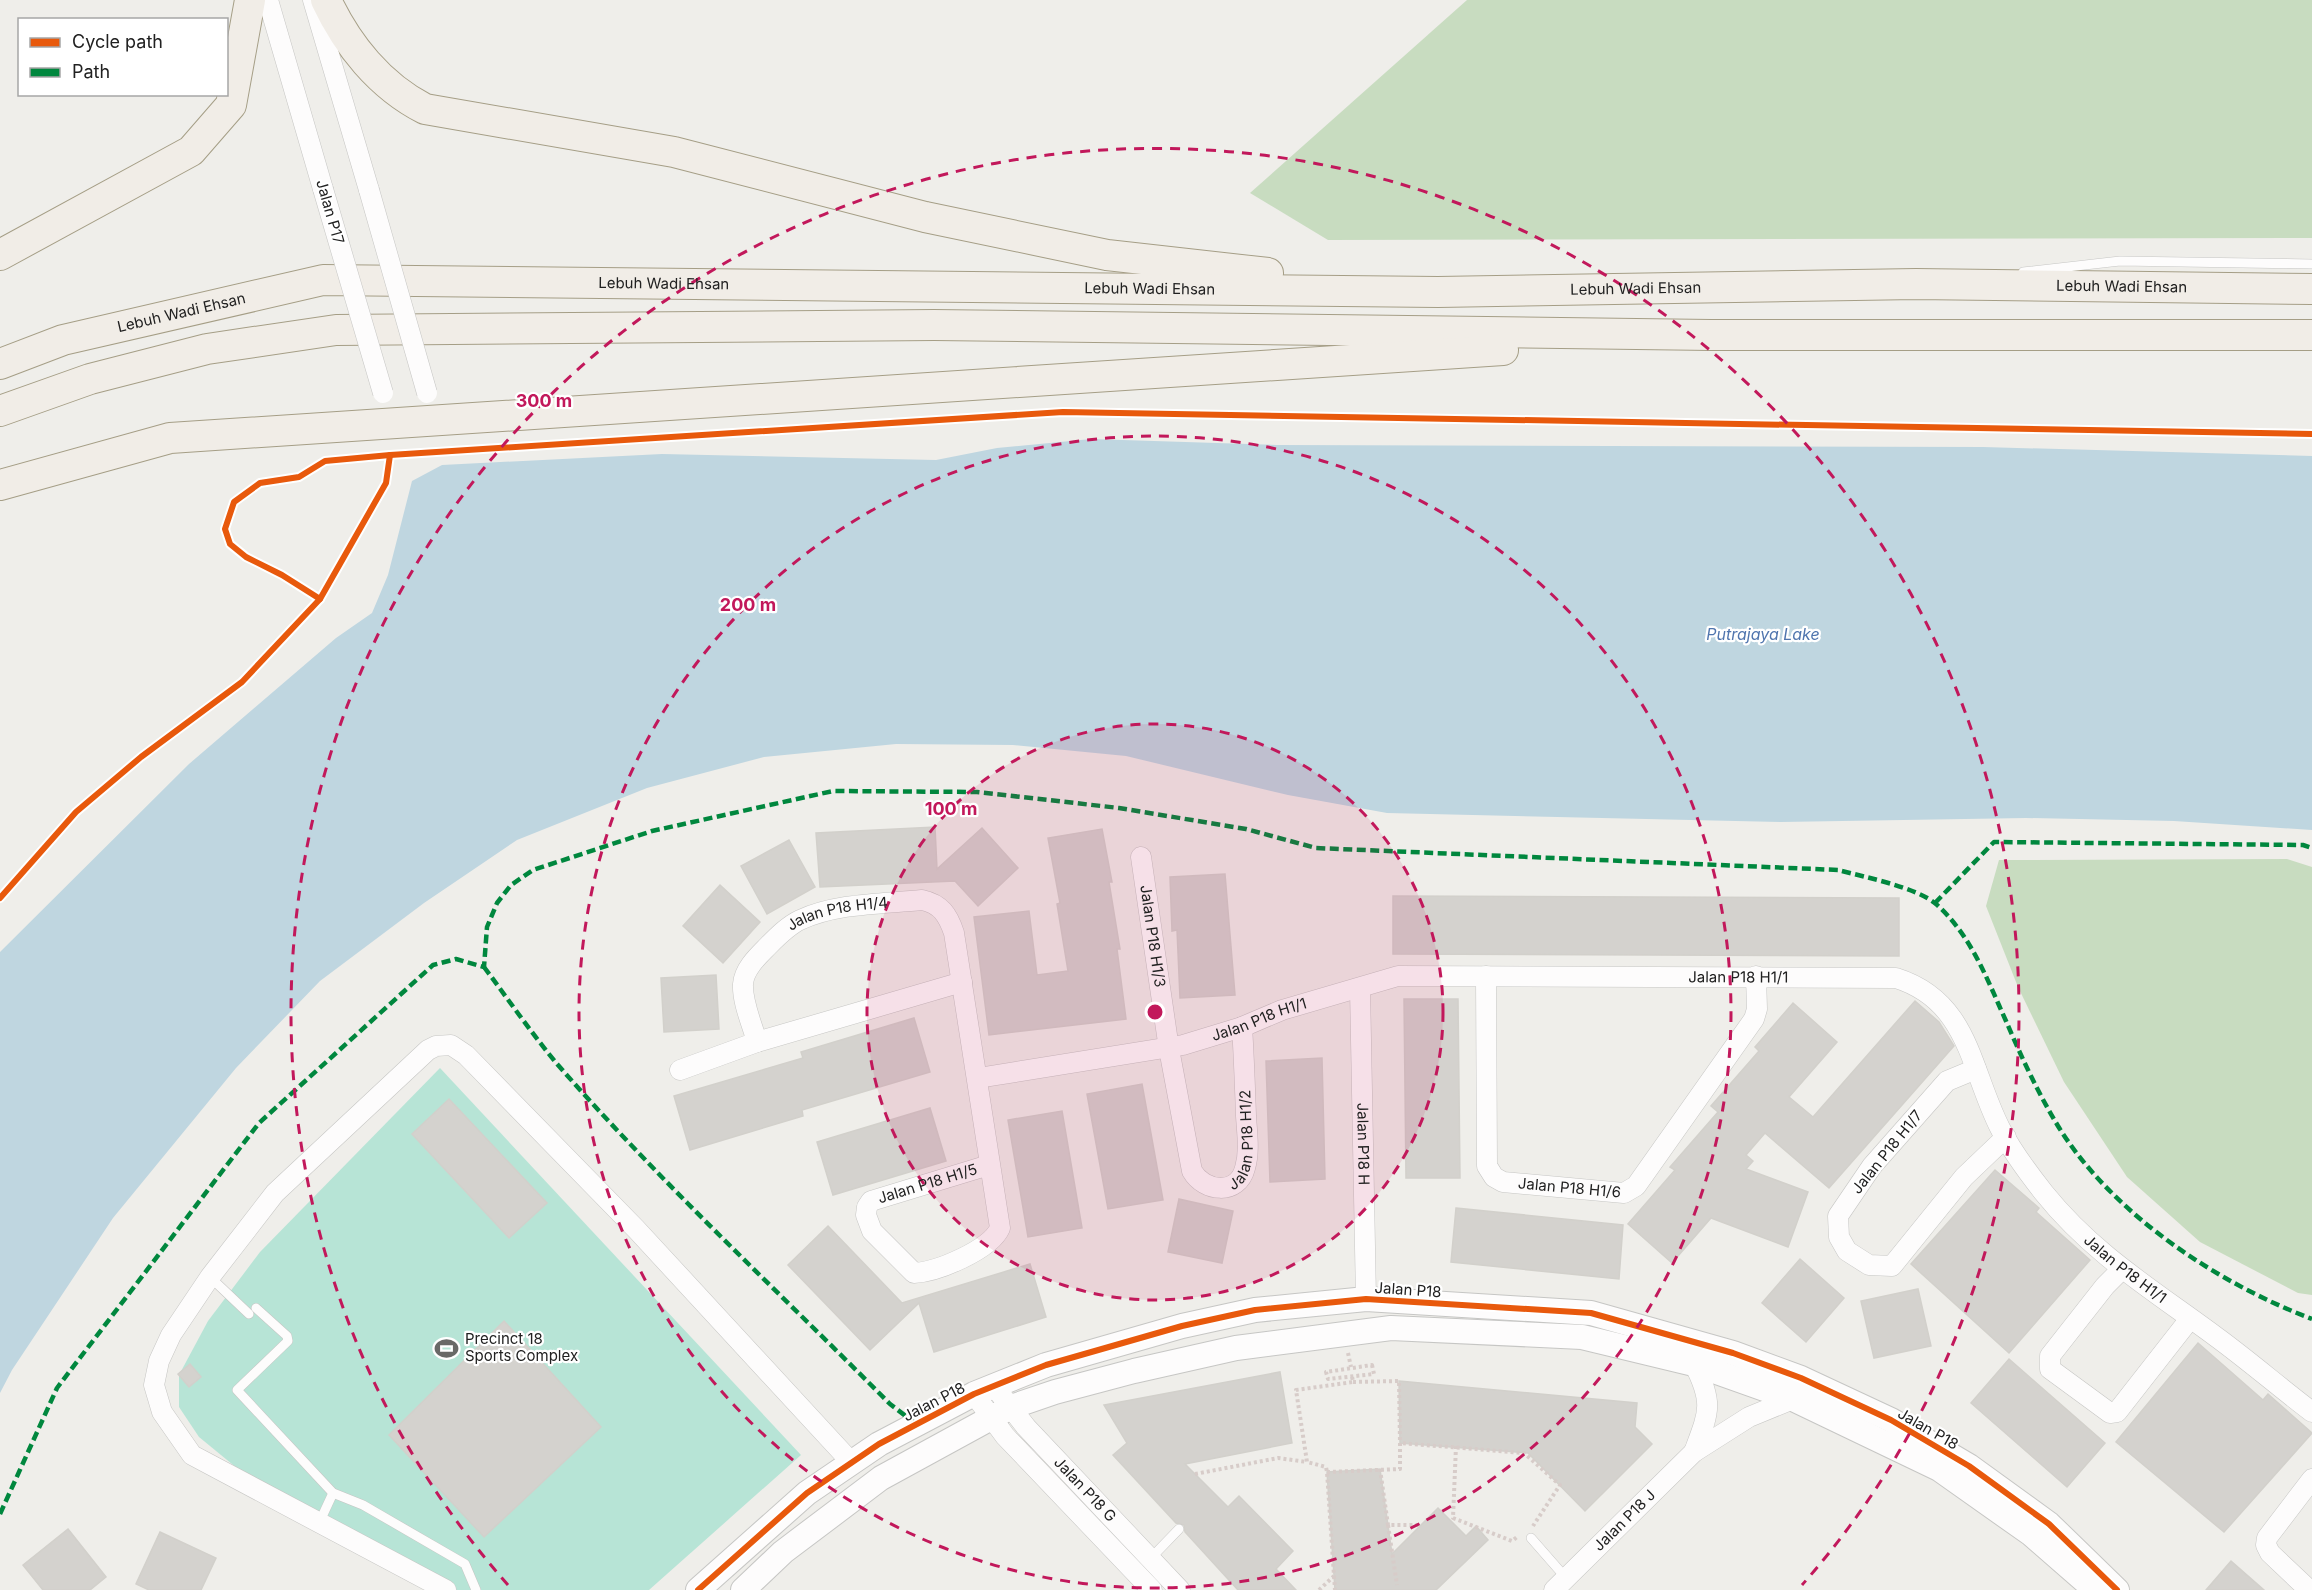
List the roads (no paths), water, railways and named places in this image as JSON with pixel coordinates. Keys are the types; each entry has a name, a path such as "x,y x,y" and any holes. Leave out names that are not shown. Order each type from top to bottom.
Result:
{"main road":[{"path":"0,255 191,152 231,105 250,0"},
{"path":"326,0 338,26 379,78 400,96 425,109 674,152 925,217 1107,255 1438,292"},
{"name":"Lebuh Wadi Ehsan","path":"0,364 63,340 323,280 1438,292 1916,284 2312,289"},
{"path":"0,411 90,379 207,348 336,330 934,325 1711,335 2312,335"},
{"path":"2179,334 2312,349"},
{"path":"0,484 170,438 1211,371 1711,335"}],"street":[{"name":"Jalan P17","path":"268,0 391,424"},
{"path":"313,0 438,422"},
{"name":"Jalan P18 H1/3","path":"1141,857 1169,1048"},
{"name":"Jalan P18 H1/4","path":"757,1042 743,985 749,968 777,936 799,920 834,909 922,900 934,902 944,911 950,922 978,1078"},
{"name":"Jalan P18 H1/1","path":"978,1078 1169,1048 1242,1028 1282,1011 1398,976 1886,977 1920,986 1955,1019 2006,1137 2044,1192 2121,1270 2213,1335 2312,1412"},
{"name":"Jalan P18 H1/6","path":"1486,976 1487,1166 1494,1177 1503,1182 1624,1193 1636,1186 1754,1018 1757,1009 1756,976"},
{"path":"680,1070 757,1042 962,982"},
{"name":"Jalan P18 H","path":"1360,988 1366,1299"},
{"name":"Jalan P18 H1/2","path":"1169,1048 1192,1171 1197,1178 1212,1188 1229,1186 1242,1175 1247,1146 1242,1028"},
{"path":"446,1590 192,1455 162,1412 154,1385 159,1360 171,1335 210,1277 284,1185 428,1050 436,1046 451,1045 466,1055 614,1206 852,1463"},
{"name":"Jalan P18 H1/7","path":"1976,1068 1947,1081 1872,1166 1838,1216 1839,1237 1847,1251 1869,1265 1892,1266 1964,1177 2006,1137"},
{"name":"Jalan P18 H1/5","path":"978,1078 989,1165 1000,1219 1000,1228 996,1237 978,1251 914,1273 872,1231 868,1223 867,1207 871,1202 886,1195 989,1165"},
{"path":"2121,1270 2105,1286 2050,1356 2050,1370 2110,1413 2117,1412 2189,1320"},
{"name":"Jalan P18","path":"698,1590 807,1493 879,1444 984,1390 1046,1365 1182,1326 1256,1310 1366,1299 1591,1313 1733,1353 1801,1378 1891,1420 1969,1466 2049,1524 2117,1590"},
{"name":"Jalan P18","path":"743,1590 783,1552 881,1478 1001,1412 1055,1392 1236,1347 1391,1328 1582,1337 1694,1364 1793,1399 1939,1469 2031,1534 2095,1590"},
{"name":"Jalan P18 J","path":"1694,1364 1704,1384 1708,1401 1706,1418 1694,1452"},
{"name":"Jalan P18 G","path":"984,1390 1152,1590"},
{"name":"Jalan P18 J","path":"1560,1584 1694,1452 1749,1417 1793,1399"},
{"name":"Jalan P18 G","path":"1001,1412 1026,1427 1180,1590"},
{"path":"2309,1590 2270,1553 2266,1545 2267,1538 2312,1479"}],"lane":[{"path":"1916,284 2120,261 2312,264"},
{"path":"210,1277 287,1336 288,1341 237,1390 333,1493 363,1504 465,1564 476,1590"},
{"path":"320,1521 333,1493"},
{"path":"1136,1573 1179,1529"},
{"path":"1529,1534 1560,1584"}],"water":[{"name":"Putrajaya Lake","path":"1091,439 1277,445 1983,447 2312,456 2312,830 2174,821 2026,818 1781,822 1387,813 1288,795 1126,756 1013,745 896,744 764,757 647,788 517,840 424,903 320,981 236,1068 113,1218 12,1370 0,1393 0,952 189,764 336,638 372,613 388,575 412,481 442,465 662,454 936,460 997,448"}],"place":[{"name":"Precinct 18 Sports Complex","path":"447,1348"}]}
